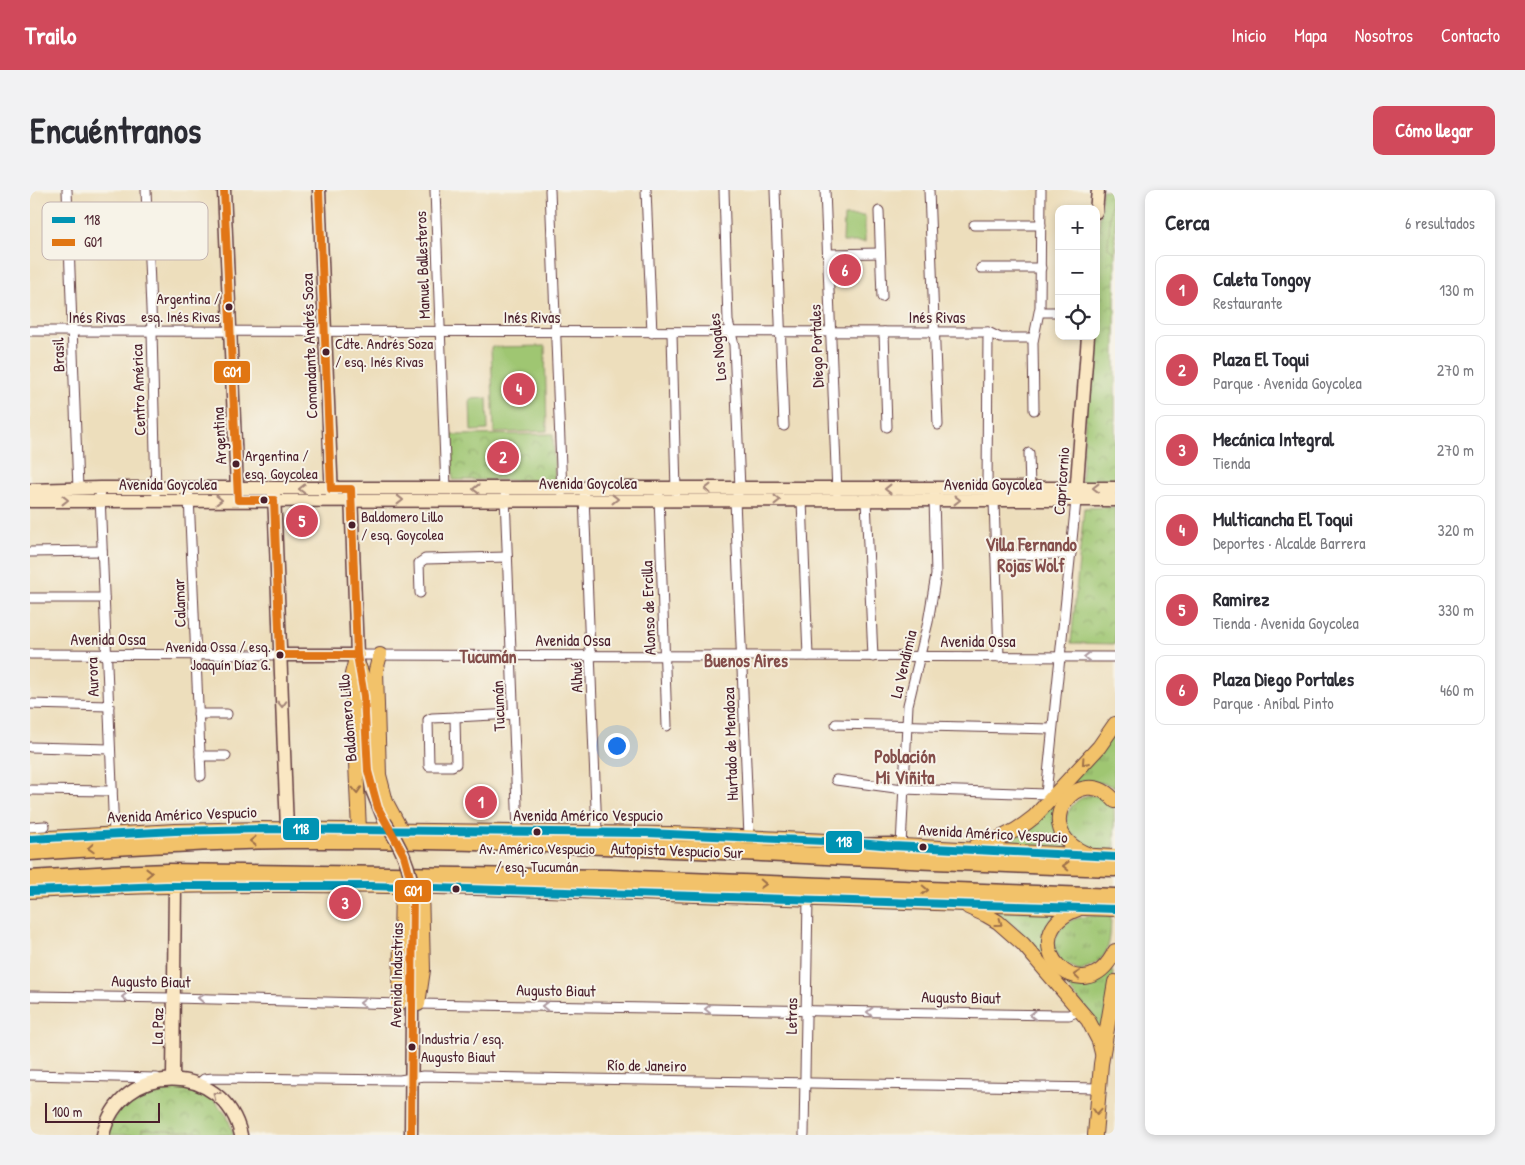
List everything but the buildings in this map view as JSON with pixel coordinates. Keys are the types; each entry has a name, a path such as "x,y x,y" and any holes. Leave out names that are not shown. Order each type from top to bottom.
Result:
{"highway":[{"name":"Autopista Vespucio Sur","path":"30,852 284,840 438,842 1115,868"},
{"path":"715,852 773,848 897,846"},
{"name":"Autopista Vespucio Sur","path":"30,879 113,874 205,872 609,878 1115,898"},
{"path":"609,878 711,889 746,896"}],"main road":[{"path":"380,655 376,667 377,757 380,784 386,802 401,830"},
{"path":"358,661 376,715"},
{"path":"358,661 352,674 359,830"},
{"path":"960,849 992,842 1013,832 1029,821 1099,747 1115,724"},
{"path":"1092,856 1080,851 1066,840 1059,825 1060,809 1069,796 1082,789 1093,788 1103,791 1115,801"},
{"name":"Avenida Américo Vespucio","path":"30,839 232,829 672,834 1115,856"},
{"path":"30,891 175,885 746,896 1115,909"},
{"path":"412,889 423,970 409,1004 400,995 412,889"},
{"path":"955,903 986,915 1010,931 1081,1010 1094,1029 1102,1053"},
{"path":"1081,908 1063,917 1053,929 1050,946 1052,956 1057,965 1070,974 1081,976 1092,974 1103,968 1115,951"},
{"path":"1095,1135 1102,1053 1115,982"}],"street":[{"name":"Argentina","path":"224,190 238,494"},
{"name":"Comandante Andrés Soza","path":"319,190 331,494"},
{"name":"Manuel Ballesteros","path":"435,190 446,489"},
{"path":"550,190 562,494"},
{"path":"646,190 652,333"},
{"name":"Los Nogales","path":"724,190 728,321 734,345 737,494"},
{"path":"775,190 784,426"},
{"name":"Diego Portales","path":"825,190 837,494"},
{"path":"929,190 938,425"},
{"path":"1034,410 1034,338 1040,312 1041,190"},
{"path":"1097,205 1098,190"},
{"path":"879,211 882,297"},
{"path":"974,225 1041,225"},
{"path":"828,254 880,253"},
{"name":"Brasil","path":"69,260 78,488"},
{"name":"Centro América","path":"149,260 156,494"},
{"path":"981,268 1041,268"},
{"path":"1040,312 1055,312"},
{"name":"Inés Rivas","path":"30,332 988,332 1000,338 1034,338"},
{"path":"884,332 887,427"},
{"path":"988,332 987,488 994,500 999,657"},
{"path":"672,333 676,494"},
{"name":"Capricornio","path":"903,789 1046,794 1071,554 1088,340"},
{"path":"1029,453 1030,489"},
{"name":"Avenida Goycolea","path":"30,490 78,488 100,494"},
{"name":"Avenida Goycolea","path":"737,494 802,500 837,494 866,500 987,488 1030,489 1115,500"},
{"name":"Avenida Goycolea","path":"30,501 100,494 934,494 994,500 1076,495 1115,488"},
{"name":"Avenida Goycolea","path":"351,494 446,489 505,494"},
{"name":"Aurora","path":"100,494 114,834"},
{"name":"Calamar","path":"189,494 201,776"},
{"path":"274,494 287,829"},
{"name":"Baldomero Lillo","path":"351,494 358,661 364,696 369,778 376,802 385,822 404,855 411,876 412,889"},
{"name":"Tucumán","path":"505,494 518,832"},
{"name":"Alhué","path":"584,494 597,833"},
{"name":"Alonso de Ercilla","path":"659,494 667,726"},
{"name":"Hurtado de Mendoza","path":"737,494 749,837"},
{"name":"La Vendimia","path":"897,846 909,700 920,657 936,575 934,494"},
{"path":"802,500 808,656"},
{"path":"866,500 872,656"},
{"path":"30,552 102,551"},
{"path":"996,555 1071,554"},
{"path":"420,594 419,563 425,559 507,557"},
{"path":"30,598 104,598"},
{"name":"Avenida Ossa","path":"30,654 106,656 280,655 358,661 380,655 1115,657"},
{"path":"30,704 108,706"},
{"path":"198,714 227,714"},
{"path":"455,716 456,764 452,766 429,766 428,720 455,716 514,714"},
{"path":"836,724 1052,729"},
{"path":"30,747 110,749"},
{"path":"200,756 226,756"},
{"path":"836,780 903,789"},
{"path":"30,790 112,790"},
{"path":"30,827 45,826"},
{"name":"La Paz","path":"169,1079 174,998 175,885"},
{"name":"Letras","path":"804,1135 808,898"},
{"name":"Augusto Biaut","path":"30,996 1065,1015 1081,1010"},
{"name":"Avenida Industrias","path":"409,1004 410,1135"},
{"path":"30,1075 169,1079 198,1084 215,1093 229,1107 242,1135"},
{"name":"Río de Janeiro","path":"198,1084 204,1079 213,1078 400,1080 423,1076 1098,1088"},
{"path":"131,1077 134,1081 134,1090"},
{"path":"103,1135 113,1110 122,1099 144,1085 169,1079"}],"green space":[{"path":"1102,190 1115,190 1115,485 1084,485 1081,480 1091,340 1100,340 1100,214"},
{"path":"1115,190 1115,253 1108,248 1111,197"},
{"path":"844,216 865,216 865,242 843,242"},
{"path":"834,258 856,258 856,281 834,281"},
{"path":"545,346 547,431 494,433 491,347"},
{"path":"487,398 488,430 471,431 470,399"},
{"path":"553,434 555,480 453,480 451,435"},
{"path":"1115,507 1115,644 1071,643 1084,508"},
{"path":"1115,731 1115,787 1096,783 1082,786 1055,809 1070,849 996,846"},
{"path":"1088,795 1100,796 1114,807 1115,850 1095,850 1080,846 1076,843 1067,827 1066,821 1069,810 1077,801"},
{"path":"990,910 1059,913 1051,920 1059,972 1112,970 1113,974 1102,1037 1089,1012 1018,929"},
{"path":"1111,915 1109,943 1103,957 1090,967 1079,970 1061,962 1053,944 1064,924 1083,917"},
{"path":"153,1085 190,1086 212,1098 227,1116 234,1135 106,1135 121,1105"},
{"path":"142,1129 200,1132 200,1135 142,1135"}],"transit line":[{"name":"G01","path":"224,190 238,500 274,500 280,655 357,655"},
{"name":"G01","path":"319,190 331,489 351,489 357,655 364,696 368,771 378,808 404,855 413,888 411,1135"},
{"name":"118","path":"30,839 175,831 261,829 647,833 1115,857"},
{"name":"118","path":"30,891 166,886 371,886 1115,909"}],"place":[{"name":"Plaza Diego Portales","path":"845,270"},
{"name":"Argentina / esq. Inés Rivas","path":"229,307"},
{"name":"Cdte. Andrés Soza / esq. Inés Rivas","path":"326,352"},
{"name":"Multicancha El Toqui","path":"519,389"},
{"name":"Plaza El Toqui","path":"503,457"},
{"name":"Argentina / esq. Goycolea","path":"236,464"},
{"name":"Ramirez","path":"302,521"},
{"name":"Baldomero Lillo / esq. Goycolea","path":"352,525"},
{"name":"Avenida Ossa / esq. Joaquín Díaz G.","path":"280,655"},
{"name":"Caleta Tongoy","path":"481,802"},
{"name":"Av. Américo Vespucio / esq. Tucumán","path":"537,832"},
{"name":"Mecánica Integral","path":"345,903"},
{"name":"Industria / esq. Augusto Biaut","path":"412,1047"}],"district":[{"name":"Villa Fernando Rojas Wolf","path":"1031,555"},
{"name":"Tucumán","path":"488,657"},
{"name":"Buenos Aires","path":"746,661"},
{"name":"Población Mi Viñita","path":"905,767"}]}
